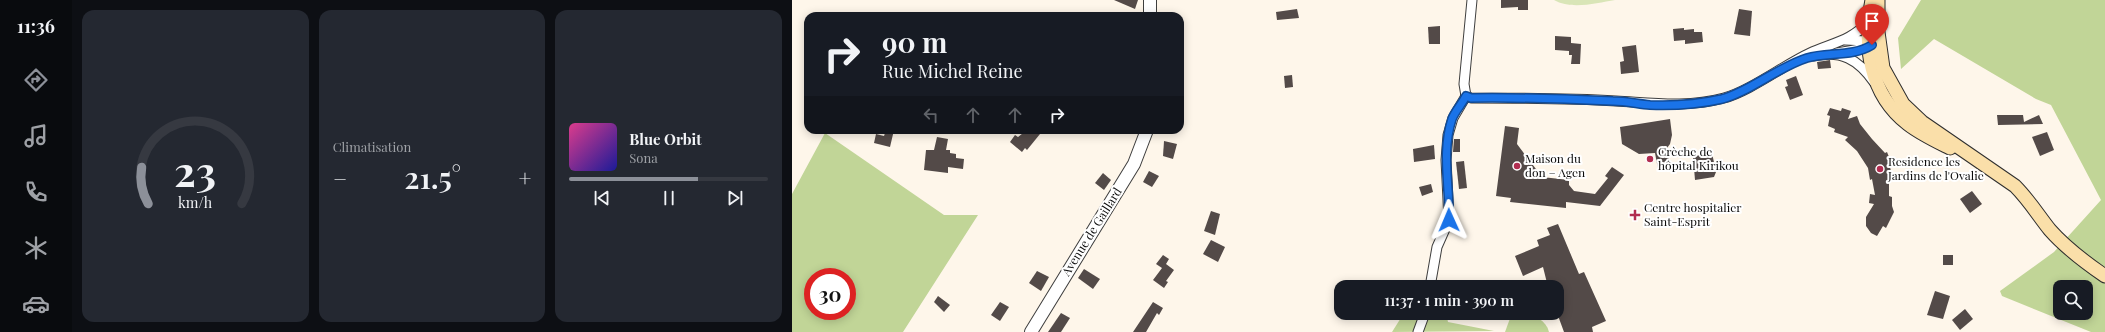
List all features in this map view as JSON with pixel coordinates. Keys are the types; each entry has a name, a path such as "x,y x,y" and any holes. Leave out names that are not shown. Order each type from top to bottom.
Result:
{"main road":[{"path":"1872,0 1867,22 1871,70 1883,96 1899,117 1908,125 1934,140 1994,170"},
{"path":"1878,0 1880,55 1886,74 1903,104 1922,122 1994,170 2015,186 2062,242 2105,276"}],"street":[{"path":"1150,0 1150,12"},
{"path":"1431,280 1437,247 1449,220 1446,160 1448,134 1453,118 1466,96 1464,84 1472,0"},
{"path":"1466,96 1471,98 1544,98 1617,101 1649,105 1708,101 1731,96 1810,53 1844,40 1856,33 1867,22"},
{"path":"1780,69 1806,58 1836,53 1869,44 1878,32"},
{"path":"1844,40 1869,44"},
{"path":"1869,44 1879,76 1891,98 1900,110 1912,120 1920,123 1922,122"},
{"path":"1836,53 1862,68 1883,96"},
{"name":"Avenue de Gaillard","path":"1031,332 1134,164 1145,134"},
{"path":"1418,332 1422,320"}],"green space":[{"path":"1554,0 1615,0 1584,5 1568,5"},
{"path":"1921,0 2105,0 2105,332 2091,332 2061,320 2093,320 2093,280 2053,280 2053,317 2002,296 2000,291 2054,252 2101,200 2051,105 2036,99 1934,39 1901,69 1898,38"},
{"path":"824,134 944,215 978,215 903,332 792,332 792,194"},
{"path":"1400,320 1448,320 1448,322 1494,331 1392,332"},
{"path":"1509,320 1541,320 1544,322 1549,332 1505,332"}],"building":[{"path":"1114,0 1138,0 1135,9"},
{"path":"1501,0 1528,0 1528,10 1518,10 1518,7 1501,8"},
{"path":"1297,9 1299,18 1277,20 1276,12"},
{"path":"1739,9 1752,11 1750,36 1734,34"},
{"path":"1440,26 1440,44 1429,44 1428,27"},
{"path":"1684,28 1684,30 1694,29 1694,32 1702,32 1703,42 1685,44 1685,40 1674,41 1673,29"},
{"path":"1555,36 1571,37 1571,43 1581,44 1580,64 1571,64 1572,55 1569,55 1569,51 1555,50"},
{"path":"1636,45 1639,72 1621,74 1620,62 1624,61 1622,47"},
{"path":"1830,60 1831,68 1818,69 1817,62"},
{"path":"1292,75 1293,87 1285,88 1284,76"},
{"path":"1796,76 1803,95 1790,100 1785,87 1788,86 1786,80"},
{"name":"Residence les Jardins de l'Ovalie","path":"1830,108 1841,111 1842,108 1851,111 1848,119 1857,116 1860,124 1872,139 1885,153 1887,152 1893,167 1890,167 1892,176 1889,176 1889,196 1892,197 1894,212 1886,228 1883,226 1877,236 1871,233 1866,226 1866,217 1874,204 1869,203 1870,194 1875,195 1868,168 1857,151 1845,140 1848,137 1834,132 1835,129 1828,126 1830,116 1827,115"},
{"path":"1997,115 2023,115 2024,122 2039,115 2043,124 1998,125"},
{"path":"1670,119 1672,135 1670,144 1667,148 1670,168 1658,169 1655,153 1639,154 1622,144 1620,127"},
{"name":"Maison du don – Agen","path":"1505,126 1519,128 1517,144 1542,177 1569,180 1569,185 1574,191 1595,194 1608,178 1605,176 1612,167 1624,175 1600,206 1566,202 1566,208 1510,202 1511,198 1496,196"},
{"path":"2047,132 2054,150 2040,156 2032,137"},
{"path":"876,134 884,136 885,134 893,134 890,147 874,143"},
{"path":"1022,134 1040,134 1027,150 1025,148 1022,152 1010,142 1015,135 1018,137"},
{"path":"937,137 948,139 946,150 950,150 950,153 956,154 956,158 964,159 963,169 948,167 948,173 924,170 926,150 934,150"},
{"path":"1454,139 1460,139 1460,152 1453,152"},
{"path":"1164,141 1177,144 1173,159 1163,156"},
{"path":"1434,145 1435,159 1414,162 1413,149"},
{"path":"1712,153 1716,172 1714,177 1695,180 1693,156"},
{"path":"1464,161 1467,188 1459,189 1456,162"},
{"path":"1149,171 1159,176 1152,187 1143,182"},
{"path":"1103,173 1111,180 1104,190 1095,183"},
{"path":"1431,184 1433,192 1422,196 1419,187"},
{"path":"1972,191 1982,204 1970,213 1960,199"},
{"path":"1211,211 1220,214 1215,235 1204,231"},
{"path":"1558,224 1579,274 1584,272 1606,321 1592,327 1593,332 1564,332 1560,320 1564,320 1564,280 1546,280 1543,267 1523,276 1515,256 1539,246 1537,240 1550,235 1547,228"},
{"path":"1211,240 1225,247 1218,262 1203,254"},
{"path":"1163,255 1169,259 1166,264 1174,270 1166,281 1168,282 1164,288 1153,280 1162,268 1156,264"},
{"path":"1943,255 1953,255 1953,265 1943,265"},
{"path":"1084,269 1100,279 1093,289 1078,278"},
{"path":"1037,271 1049,277 1041,291 1029,283"},
{"path":"1935,291 1950,296 1943,319 1927,315"},
{"path":"938,296 950,305 944,312 934,302"},
{"path":"1000,302 1009,307 1000,321 991,315"},
{"path":"1153,302 1163,308 1159,315 1157,313 1146,332 1133,332"},
{"path":"1965,309 1973,319 1960,330 1952,320"},
{"path":"1061,313 1070,318 1061,332 1048,332"}],"place":[{"name":"Crèche de hôpital Kirikou","path":"1650,159"},
{"name":"Maison du don – Agen","path":"1517,166"},
{"name":"Residence les Jardins de l'Ovalie","path":"1880,169"},
{"name":"Centre hospitalier Saint-Esprit","path":"1635,215"}],"route":[{"path":"1449,220 1446,160 1448,134 1453,118 1466,96 1471,98 1502,97 1617,101 1649,105 1704,102 1731,96 1780,69 1806,58 1819,55 1850,52 1872,45"}]}
